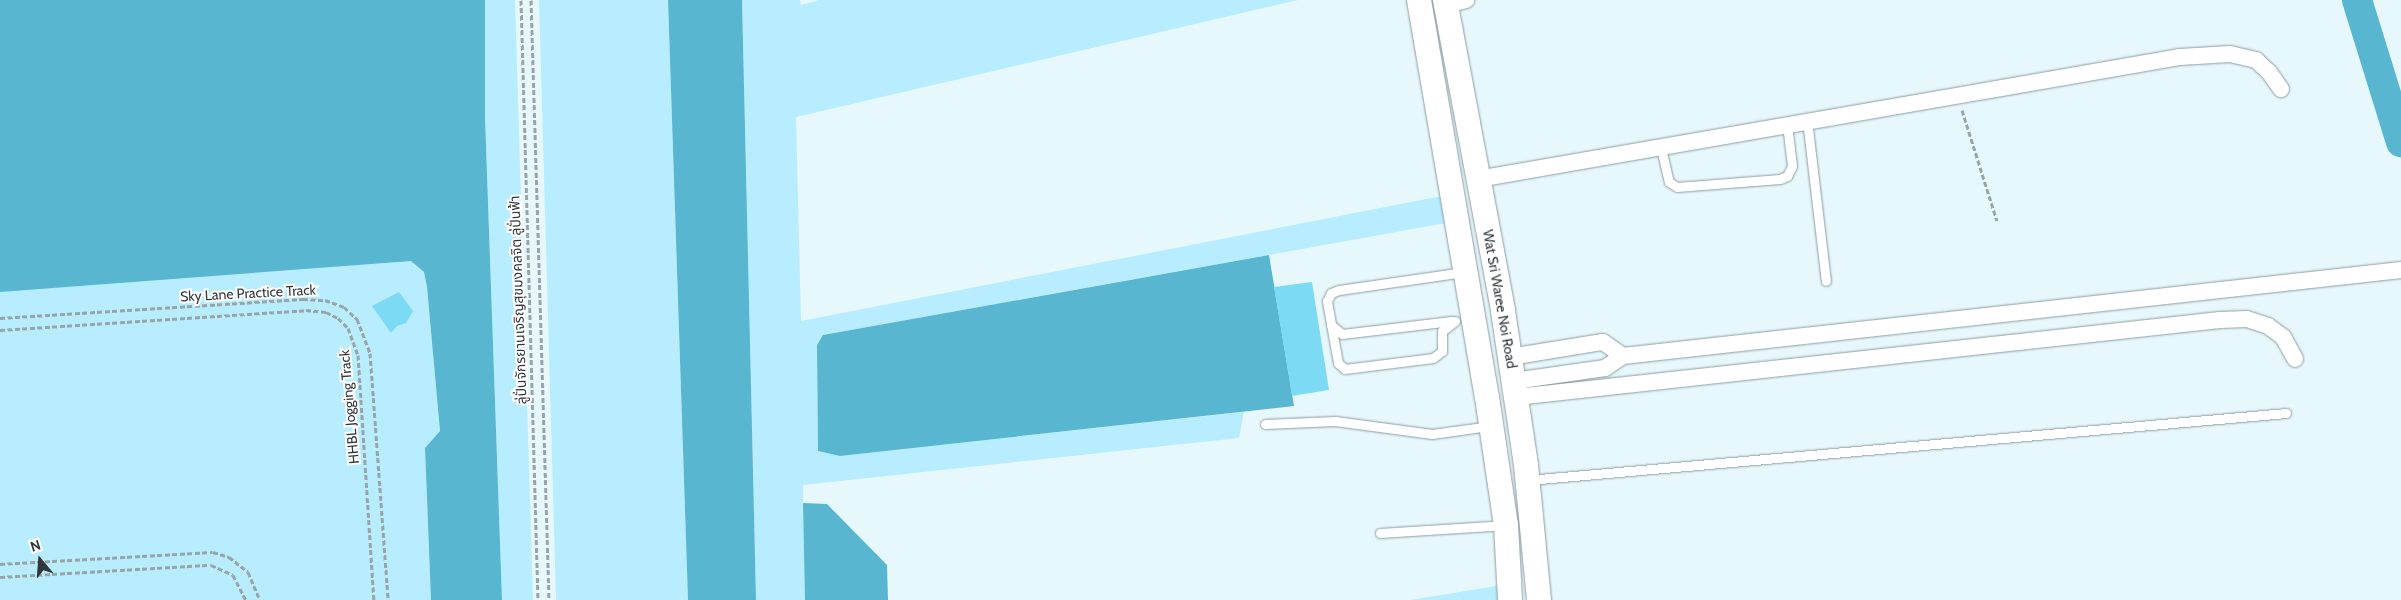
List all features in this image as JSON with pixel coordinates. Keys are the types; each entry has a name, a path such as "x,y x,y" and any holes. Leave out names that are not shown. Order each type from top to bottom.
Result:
{"main road":[{"path":"1419,0 1464,272 1464,320 1481,361 1506,525 1510,600"},
{"name":"Wat Sri Waree Noi Road","path":"1453,2 1478,179 1515,389 1528,480 1539,600"},
{"path":"1481,361 1510,357"},
{"path":"1484,386 1515,389"}],"street":[{"path":"1478,179 1661,148 1807,120 2180,57 2230,54 2256,60 2269,72 2281,89"},
{"path":"1515,389 1605,368 1623,356 2401,270"},
{"path":"1515,389 2220,320 2247,319 2268,326 2283,337 2294,359"},
{"path":"1510,357 1603,342 1623,356"}],"lane":[{"path":"1807,120 1826,282"},
{"path":"1661,148 1669,182 1677,187 1780,179 1787,176 1792,166 1787,124"},
{"path":"1464,272 1339,290 1331,293 1327,301 1338,363 1345,369 1434,358 1442,350 1442,331 1464,320"},
{"path":"1330,324 1342,334 1464,320"},
{"path":"1528,480 2286,413"},
{"path":"1265,424 1344,421 1432,434 1490,426"},
{"path":"1380,533 1506,525"}],"path":[{"name":"ลู่ปั่นจักรยานเจริญสุขมงคลจิต ลู่ปั่นฟ้า","path":"521,0 538,600"},
{"path":"531,0 549,600"},
{"path":"1957,95 1997,221"},
{"name":"Sky Lane Practice Track","path":"0,318 303,299 325,300 344,308 357,319 370,353 388,600"},
{"name":"HHBL Jogging Track","path":"0,330 306,310 326,312 338,318 353,338 358,355 374,600"},
{"path":"0,564 213,552 229,557 248,572 260,600"},
{"path":"0,577 211,565 233,575 246,600"}],"shaded area":[{"path":"0,0 485,0 485,117 502,600 431,600 425,448 440,431 427,287 424,272 411,261 0,292"},
{"path":"485,0 515,0 533,600 502,600 485,117"},
{"path":"539,0 668,0 688,600 556,600"},
{"path":"668,0 742,0 756,600 688,600"},
{"path":"742,0 800,0 801,5 820,0 1298,0 796,117 801,321 1442,196 1446,223 823,335 817,345 818,451 840,456 1244,412 1239,438 803,485 805,600 756,600"},
{"path":"1269,255 1294,406 840,456 818,451 817,345 823,335"},
{"path":"411,261 424,272 427,287 440,431 425,448 431,600 0,600 0,291"},
{"path":"803,503 827,504 887,565 888,600 805,600"},
{"path":"1502,585 1503,600 1411,600"}],"building":[{"path":"1312,282 1329,390 1292,396 1274,287"},
{"path":"399,292 413,311 406,323 397,326 391,333 372,306"}],"waterway":[{"path":"2357,0 2401,142"}]}
